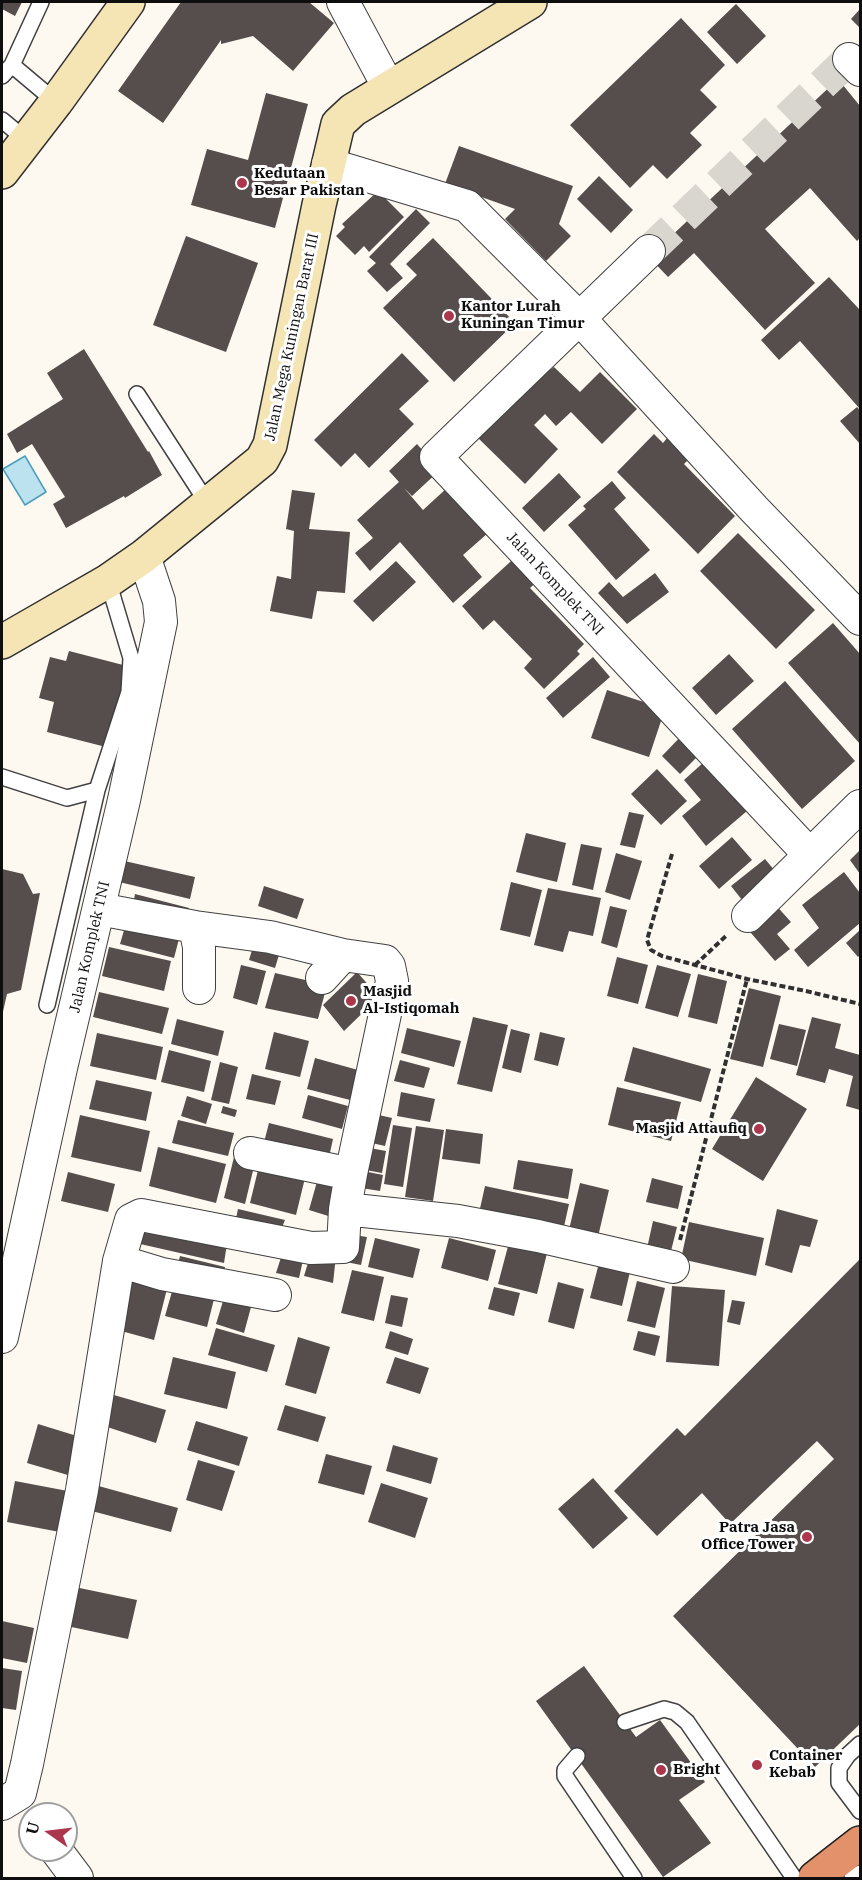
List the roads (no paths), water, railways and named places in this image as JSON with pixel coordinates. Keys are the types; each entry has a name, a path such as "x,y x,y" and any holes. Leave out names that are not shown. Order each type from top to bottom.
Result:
{"highway":[{"path":"815,1878 861,1843"}],"street":[{"path":"2,172 14,130 56,102 128,2"},
{"path":"344,2 389,88"},
{"name":"Jalan Mega Kuningan Barat III","path":"2,642 108,581 144,556 262,460 270,445 338,124 353,110 530,2"},
{"path":"328,164 466,206 580,319 754,509 861,619"},
{"path":"580,319 650,251"},
{"name":"Jalan Komplek TNI","path":"580,319 436,457 810,855"},
{"name":"Jalan Komplek TNI","path":"2,1337 126,788 161,622 159,601 144,556"},
{"path":"748,916 861,806"},
{"path":"16,1805 27,1764 63,1591 119,1261 131,1220 141,1215 311,1248 343,1247 345,1209 351,1174 392,981 389,966 385,961 343,955 270,938 99,909"},
{"path":"195,927 199,947 199,988"},
{"path":"322,978 343,955"},
{"path":"250,1152 351,1174"},
{"path":"345,1209 458,1221 538,1236 673,1267"},
{"path":"119,1261 162,1274 275,1294"},
{"path":"65,1862 77,1878"}],"lane":[{"path":"41,2 7,71 56,102"},
{"path":"137,394 208,504"},
{"path":"47,1005 98,790 129,692 131,658 108,581"},
{"path":"2,777 67,798 98,790"},
{"path":"625,1722 664,1709 675,1712 687,1722 794,1878"},
{"path":"861,1744 848,1755 839,1768 839,1783 861,1811"},
{"path":"577,1756 565,1770 565,1776 634,1878"},
{"path":"852,1878 861,1873"}],"water":[{"path":"25,456 46,492 25,505 3,469"}],"tunnel":[{"path":"649,251 849,59"}],"place":[{"name":"Kedutaan Besar Pakistan","path":"242,183"},
{"name":"Kantor Lurah Kuningan Timur","path":"449,316"},
{"name":"Masjid Al-Istiqomah","path":"351,1001"},
{"name":"Masjid Attaufiq","path":"759,1129"},
{"name":"Patra Jasa Office Tower","path":"807,1537"},
{"name":"Container Kebab","path":"757,1765"},
{"name":"Bright","path":"661,1770"}]}
